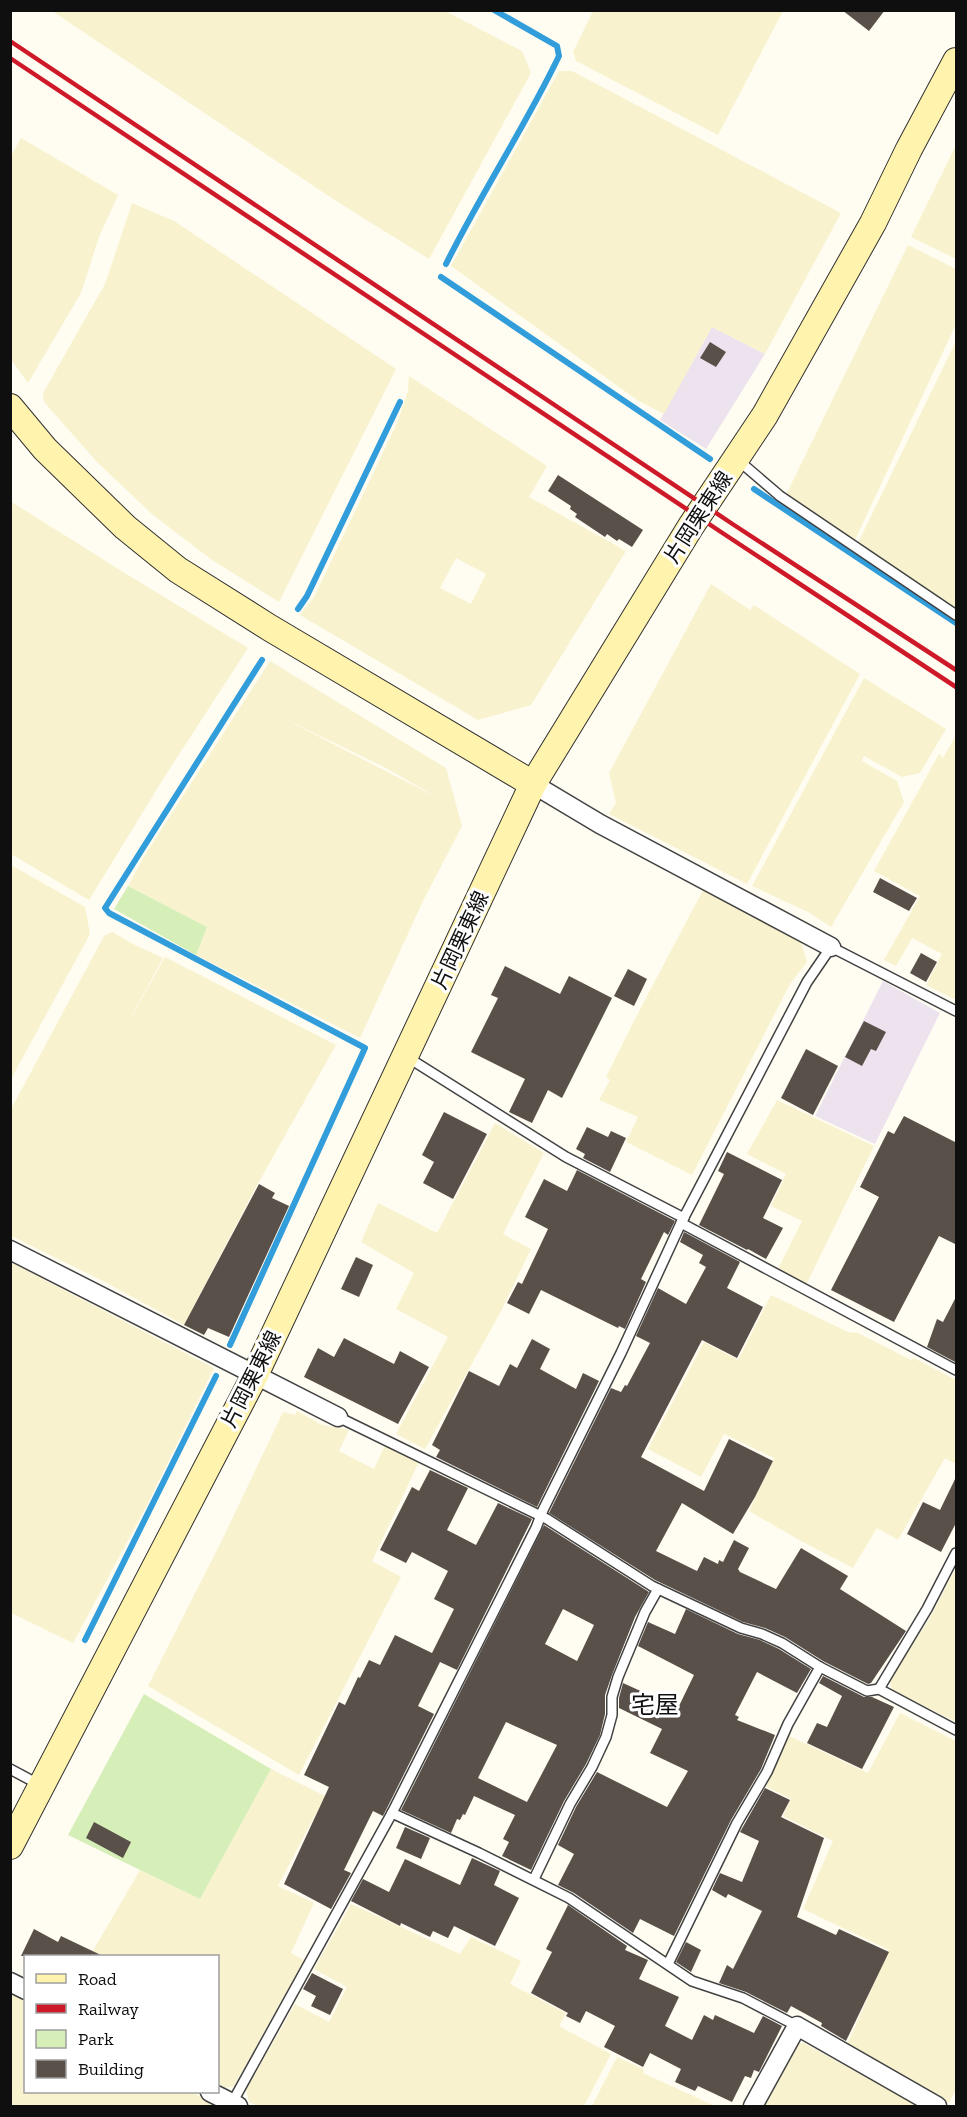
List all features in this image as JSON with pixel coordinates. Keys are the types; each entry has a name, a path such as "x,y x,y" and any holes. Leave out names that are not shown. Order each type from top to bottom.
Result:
{"main road":[{"name":"片岡栗東線","path":"10,1846 255,1375 533,784 691,526 765,416 873,224 909,149 957,60"},
{"path":"10,407 45,449 125,527 178,570 270,628 533,784"}],"street":[{"path":"533,784 600,824 831,947"},
{"path":"10,1250 338,1417"},
{"path":"10,1982 24,1989"},
{"path":"753,2106 797,2026 937,2106"},
{"path":"213,2093 233,2105"}],"lane":[{"path":"737,458 780,496 957,615"},
{"path":"233,2105 392,1813 536,1528 683,1220 807,982 831,947 957,1011"},
{"path":"405,1056 566,1156 957,1370"},
{"path":"338,1417 540,1516 658,1589 741,1628 772,1638 820,1667 867,1691 879,1689 957,1730"},
{"path":"879,1689 927,1609 957,1553"},
{"path":"534,1879 570,1804 592,1767 606,1737 612,1715 612,1696 618,1677 645,1612 658,1589"},
{"path":"668,1964 737,1823 767,1772 788,1724 820,1667"},
{"path":"10,1769 42,1786"},
{"path":"392,1813 534,1879 569,1898 692,1981 743,1998 797,2026"}],"shaded area":[{"path":"593,10 783,11 718,135 576,61 573,52"},
{"path":"52,11 445,11 522,51 531,73 429,259 333,199"},
{"path":"559,71 572,71 841,213 765,354 712,327 664,414 637,400 451,266"},
{"path":"21,138 118,195 99,237 81,293 28,383 10,358 10,158"},
{"path":"956,145 956,259 911,237"},
{"path":"132,203 174,221 396,369 279,602 212,560 153,515 97,462 44,402 43,393 105,284"},
{"path":"908,245 956,269 956,324 855,540 786,495"},
{"path":"712,327 765,354 706,449 660,420"},
{"path":"956,341 956,608 858,543"},
{"path":"409,376 547,466 529,497 626,551 531,705 478,720 300,615 314,597 397,423 408,391","holes":["456,558 486,574 471,604 440,588"]},
{"path":"10,501 248,648 165,776 89,900 11,854"},
{"path":"711,584 750,610 754,605 860,674 747,884 609,814 616,803 609,773"},
{"path":"270,661 446,768 462,826 423,901 360,1038 196,955 207,927 128,886 143,858","holes":["281,717 386,768 438,798"]},
{"path":"864,678 946,729 920,773 902,777 864,756 862,761 897,781 904,802 831,927 810,913 752,886"},
{"path":"956,735 956,1000 926,985 942,954 912,938 896,966 884,960 920,896 874,871 939,754 943,758"},
{"path":"11,865 85,907 90,934 11,1079"},
{"path":"703,890 800,938 807,962 790,984 692,1175 626,1142 638,1117 599,1100 610,1080 606,1077"},
{"path":"112,932 163,958 122,1034 165,957 336,1045 256,1187 184,1325 103,1281 11,1236 10,1111 104,936"},
{"path":"883,981 940,1013 875,1144 815,1116"},
{"path":"777,1100 874,1146 806,1285 778,1269 802,1221 771,1206 786,1174 747,1154"},
{"path":"495,1123 544,1153 503,1234 531,1249 501,1311 425,1449 396,1434 448,1337 396,1309 414,1273 361,1242 378,1203 437,1233"},
{"path":"10,1262 214,1368 147,1505 73,1643 11,1613"},
{"path":"771,1295 848,1332 858,1333 911,1360 914,1358 956,1380 956,1464 945,1458 898,1540 877,1528 853,1568 749,1511 774,1458 724,1434 701,1477 648,1449 704,1342 738,1360"},
{"path":"297,1411 322,1425 349,1430 339,1451 374,1469 385,1445 419,1462 372,1561 401,1577 299,1775 148,1686 222,1540 283,1412 295,1415"},
{"path":"956,1568 956,1722 892,1690 890,1679 928,1621"},
{"path":"900,1713 956,1741 956,2089 949,2103 846,2047 889,1950 803,1909 833,1841 783,1816 791,1799 763,1785 787,1735 868,1773"},
{"path":"271,1769 325,1796 278,1886 314,1903 291,1953 304,1960 234,2086 225,2088 219,2085 219,1955 91,1955 140,1870 200,1899"},
{"path":"351,1904 460,1954 471,1937 521,1961 510,1984 566,2013 559,2026 611,2054 584,2106 258,2106 249,2102 246,2090 295,2004 329,2022 347,1987 314,1969"},
{"path":"10,1991 24,1998 24,2093 194,2093 215,2106 11,2106"},
{"path":"804,2043 918,2106 761,2106 794,2044"},
{"path":"617,2057 644,2069 643,2073 715,2106 592,2106"}],"green space":[{"path":"128,886 207,927 196,955 114,909"},
{"path":"144,1694 271,1769 200,1899 68,1835"}],"building":[{"path":"842,10 885,10 869,31"},
{"path":"710,342 726,352 716,367 700,358"},
{"path":"558,475 643,530 632,547 607,534 605,537 575,517 577,514 570,509 571,506 548,491"},
{"path":"880,878 917,898 909,911 873,892"},
{"path":"921,953 937,962 926,982 910,973"},
{"path":"505,966 560,994 569,976 612,998 562,1098 548,1090 532,1123 509,1112 525,1079 471,1052 498,998 491,995"},
{"path":"628,969 647,979 634,1006 614,996"},
{"path":"864,1021 886,1032 876,1051 871,1049 862,1066 845,1057"},
{"path":"806,1049 838,1066 813,1115 781,1098"},
{"path":"444,1112 487,1134 453,1199 423,1183 434,1162 422,1155"},
{"path":"904,1116 957,1143 957,1245 939,1236 894,1322 831,1290 879,1197 860,1187 888,1131 894,1134"},
{"path":"587,1127 608,1137 611,1131 626,1138 610,1172 583,1158 585,1154 576,1149"},
{"path":"727,1152 782,1180 763,1218 783,1228 766,1259 699,1225 724,1174 718,1171"},
{"path":"577,1170 675,1221 668,1235 664,1232 641,1279 646,1282 625,1329 619,1326 618,1328 541,1290 529,1314 507,1303 518,1282 522,1284 548,1229 525,1217 544,1179 567,1191"},
{"path":"259,1184 275,1193 272,1198 289,1206 229,1337 208,1328 204,1335 184,1325"},
{"path":"684,1232 740,1262 727,1288 763,1307 737,1358 702,1340 641,1457 704,1491 729,1439 773,1461 733,1534 682,1503 656,1551 697,1571 704,1557 718,1564 719,1560 723,1562 734,1540 749,1548 738,1569 740,1572 776,1589 801,1548 848,1576 840,1589 906,1631 871,1683 868,1684 823,1661 785,1637 743,1622 655,1580 549,1513 611,1388 621,1392 625,1385 627,1386 650,1343 636,1336 658,1288 686,1304 706,1267 699,1263 703,1255 680,1242"},
{"path":"356,1257 373,1265 359,1297 341,1289"},
{"path":"957,1295 957,1363 927,1347 937,1319 943,1322"},
{"path":"344,1338 394,1364 400,1351 429,1367 398,1424 304,1377 318,1348 334,1357"},
{"path":"532,1339 550,1349 540,1369 576,1389 583,1373 599,1381 537,1507 436,1457 440,1450 432,1445 469,1371 499,1386 510,1364 517,1368"},
{"path":"430,1470 468,1488 447,1530 476,1545 498,1503 532,1519 457,1670 440,1662 418,1706 434,1714 383,1816 373,1811 344,1870 351,1873 331,1909 284,1884 329,1787 304,1775 339,1702 345,1705 369,1660 380,1665 395,1635 432,1653 454,1609 434,1599 448,1571 412,1552 406,1563 380,1550 412,1487 419,1491"},
{"path":"957,1475 957,1521 941,1552 907,1534 923,1502 940,1510"},
{"path":"544,1525 649,1592 635,1617 605,1695 605,1714 600,1735 564,1801 531,1870 502,1856 509,1842 503,1839 515,1815 474,1796 465,1815 463,1814 460,1820 457,1819 451,1833 401,1810","holes":["563,1609 594,1625 577,1661 545,1644","506,1722 557,1745 527,1802 478,1778"]},
{"path":"686,1609 738,1634 760,1640 779,1649 811,1669 797,1693 757,1672 735,1715 739,1717 737,1720 775,1735 761,1769 731,1820 674,1936 640,1919 633,1933 574,1893 558,1885 574,1854 558,1845 576,1807 597,1772 667,1807 688,1771 650,1753 662,1729 619,1708 623,1683 678,1708 694,1675 638,1646 648,1622 675,1634"},
{"path":"823,1676 864,1697 872,1697 894,1707 862,1769 807,1743 817,1723 827,1727 842,1696 819,1683"},
{"path":"765,1788 790,1800 781,1817 824,1838 797,1917 836,1935 839,1929 889,1952 846,2041 821,2026 822,2023 791,2006 787,2013 746,1992 719,1983 727,1965 733,1969 762,1911 728,1894 726,1898 712,1890 720,1873 742,1882 759,1841 740,1832"},
{"path":"94,1822 131,1842 123,1858 86,1838"},
{"path":"405,1827 430,1838 421,1859 396,1848"},
{"path":"472,1858 500,1871 494,1885 519,1898 495,1946 454,1926 448,1938 433,1931 430,1937 401,1923 400,1926 351,1901 363,1879 389,1892 405,1859 460,1885"},
{"path":"568,1905 627,1946 625,1950 648,1960 639,1979 679,1997 665,2026 692,2040 704,2015 713,2020 715,2015 754,2033 763,2016 782,2026 759,2072 754,2070 751,2078 745,2076 732,2102 698,2086 695,2091 675,2082 681,2069 650,2053 643,2067 604,2047 615,2026 586,2011 580,2023 566,2016 568,2013 531,1993 552,1952 546,1949"},
{"path":"34,1929 58,1942 61,1936 101,1955 24,1955 21,1956"},
{"path":"686,1942 701,1950 691,1972 676,1962"},
{"path":"312,1973 343,1989 330,2015 311,2006 316,1996 303,1989"}],"waterway":[{"path":"446,264 559,56 557,46 494,10"},
{"path":"441,277 710,459"},
{"path":"298,609 307,596 400,402"},
{"path":"754,489 956,623"},
{"path":"230,1345 365,1048 109,913 105,908 262,660"},
{"path":"85,1640 216,1376"}],"railway":[{"path":"10,41 734,525 956,670"},
{"path":"10,58 956,687"}],"district":[{"name":"宅屋","path":"655,1704"}]}
